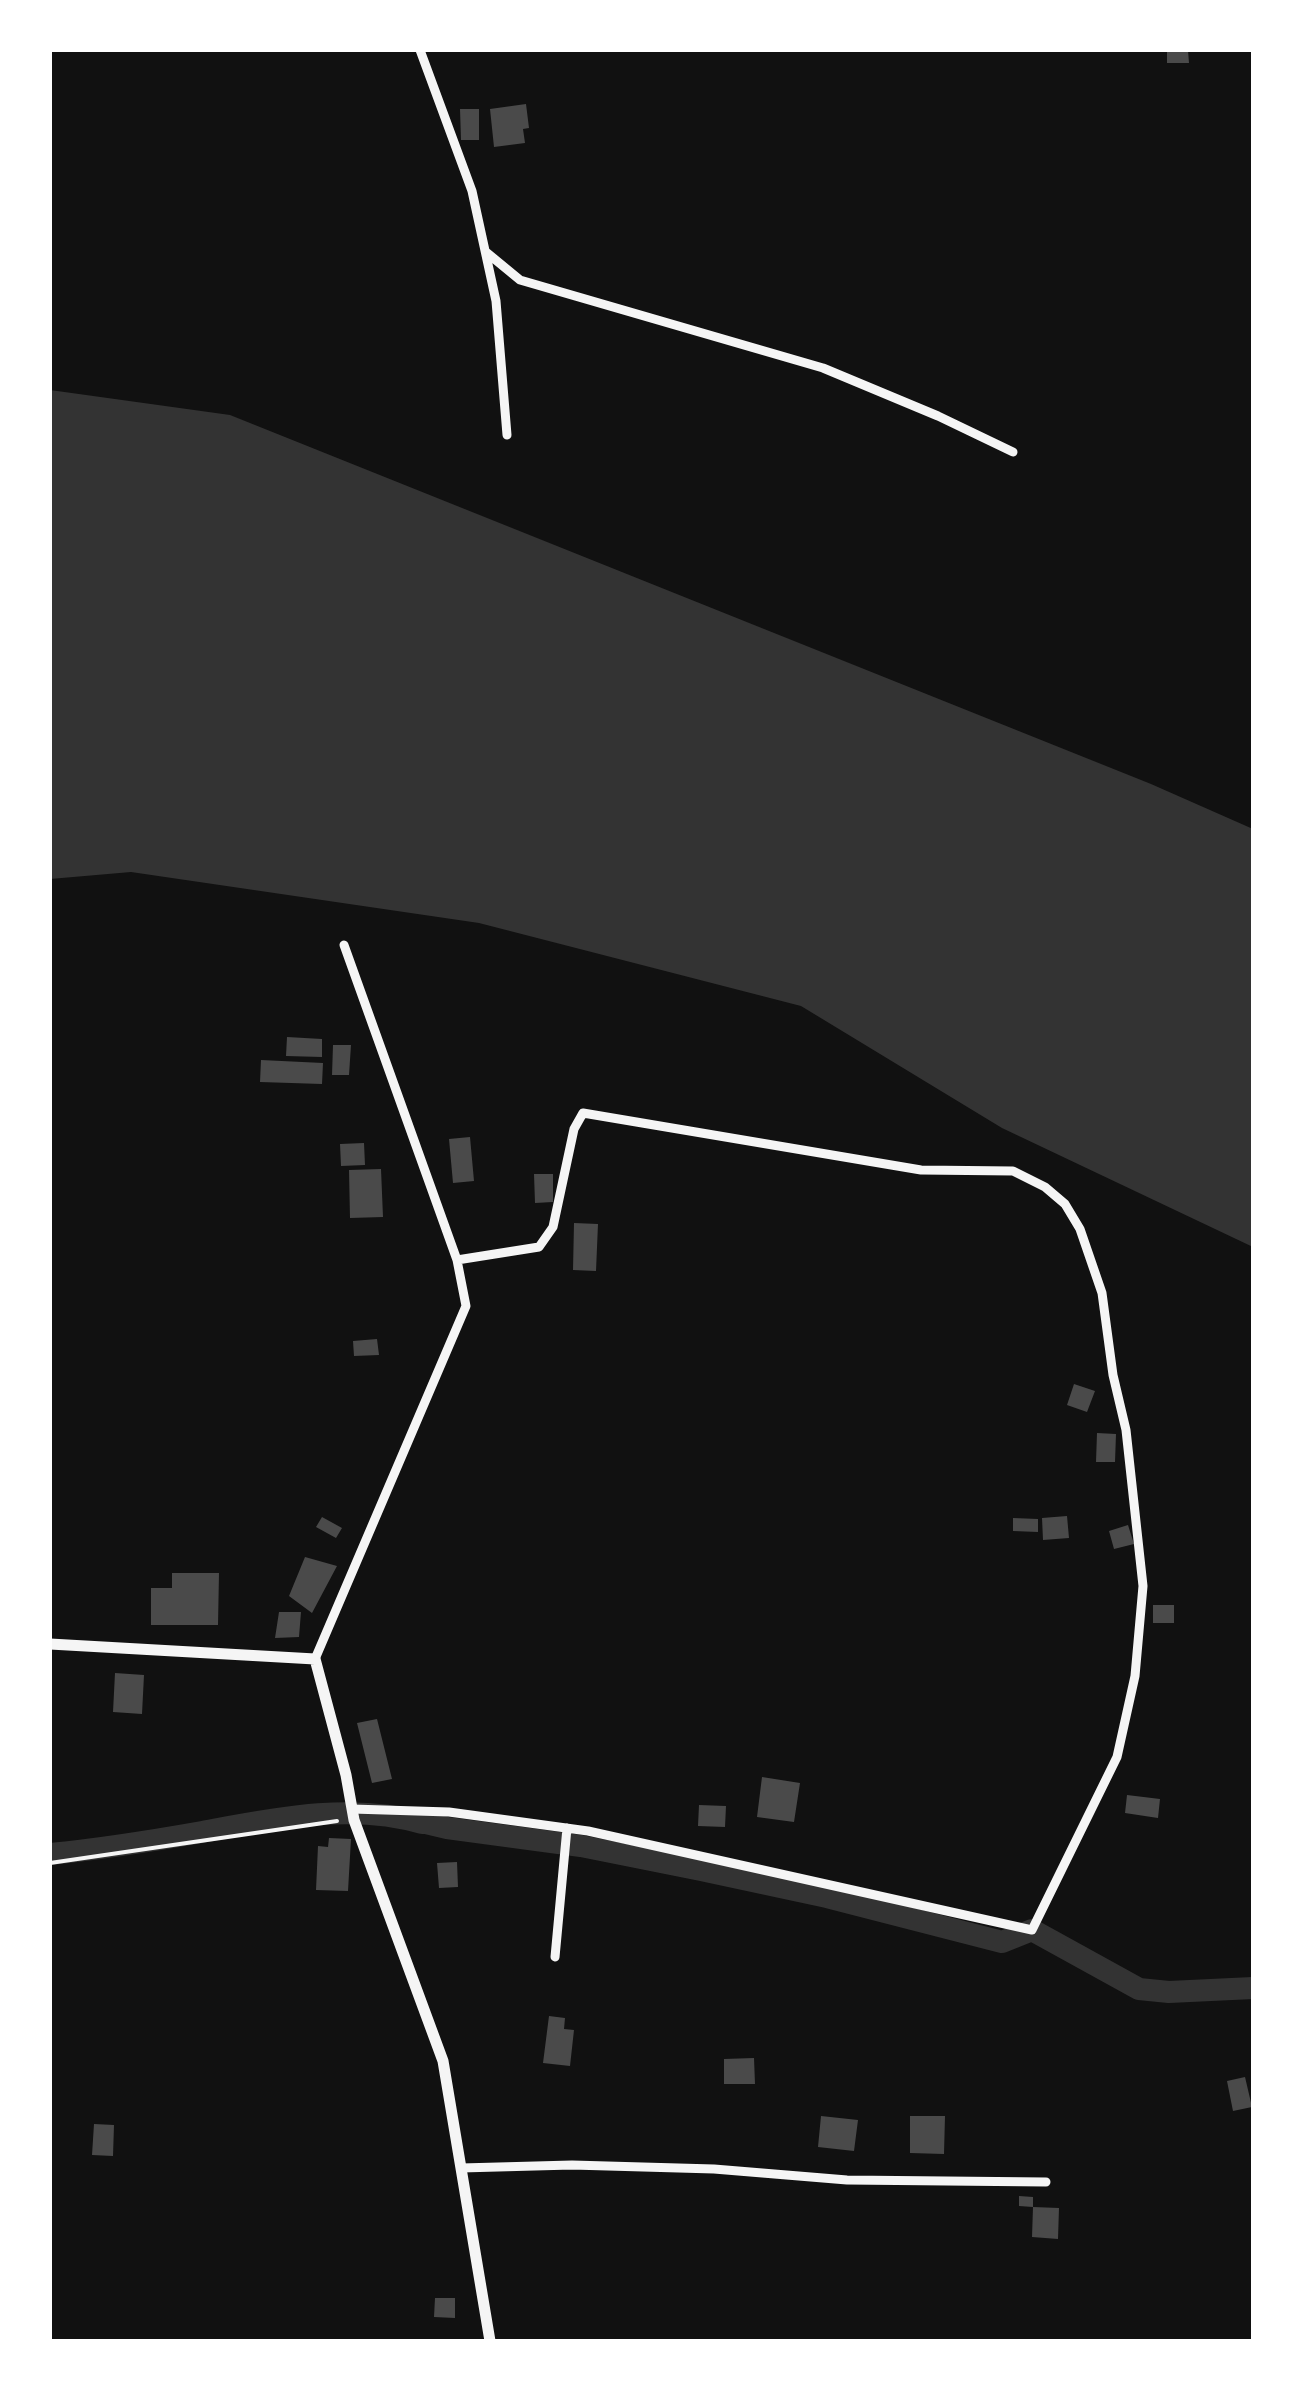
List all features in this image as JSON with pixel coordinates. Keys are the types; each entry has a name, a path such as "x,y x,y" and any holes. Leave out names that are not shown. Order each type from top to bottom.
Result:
{"street":[{"path":"420,50 472,190 496,300 507,435"},
{"path":"486,252 520,280 823,368 1014,452"},
{"path":"344,945 457,1260 466,1306 315,1660 353,1814 443,2060 490,2341"},
{"path":"353,1814 449,1812 567,1828 797,1875 1032,1930 1117,1757 1135,1676 1142,1586 1126,1430 1113,1375 1102,1294 1080,1229 1065,1204 1045,1187 1013,1171 922,1170 583,1113 574,1130 553,1226 538,1247 457,1260"},
{"path":"50,1644 315,1660"},
{"path":"555,1957 567,1828"},
{"path":"461,2168 608,2166 714,2169 847,2180 1046,2182"}],"path":[{"path":"50,1862 353,1814"}],"shaded area":[{"path":"50,390 230,415 1151,784 1253,829 1253,1247 1002,1128 801,1006 479,923 131,872 50,879"}],"building":[{"path":"1167,50 1188,50 1189,63 1167,63"},
{"path":"526,104 529,128 523,129 525,143 494,147 490,109"},
{"path":"460,109 479,109 479,140 461,140"},
{"path":"287,1037 322,1039 322,1057 286,1056"},
{"path":"333,1045 351,1045 349,1075 332,1075"},
{"path":"261,1060 323,1063 322,1084 260,1082"},
{"path":"470,1137 474,1181 453,1183 449,1139"},
{"path":"364,1143 365,1165 341,1166 340,1144"},
{"path":"381,1169 383,1217 350,1218 349,1170"},
{"path":"534,1174 553,1174 553,1202 535,1203"},
{"path":"574,1223 598,1224 596,1271 573,1270"},
{"path":"377,1339 379,1355 354,1356 353,1341"},
{"path":"1074,1384 1095,1391 1087,1412 1067,1405"},
{"path":"1097,1433 1116,1434 1115,1462 1096,1462"},
{"path":"1067,1516 1069,1538 1043,1540 1042,1518"},
{"path":"322,1517 342,1528 336,1538 316,1527"},
{"path":"1013,1518 1038,1519 1038,1532 1013,1531"},
{"path":"1128,1525 1134,1544 1114,1549 1109,1531"},
{"path":"305,1557 337,1566 312,1613 289,1596"},
{"path":"172,1573 219,1573 218,1625 151,1625 151,1588 172,1588"},
{"path":"1153,1605 1174,1605 1174,1623 1153,1623"},
{"path":"279,1612 301,1612 299,1637 275,1638"},
{"path":"115,1673 144,1675 142,1714 113,1712"},
{"path":"377,1719 392,1779 372,1783 357,1723"},
{"path":"762,1777 800,1783 794,1822 757,1817"},
{"path":"1127,1795 1160,1799 1158,1818 1125,1813"},
{"path":"699,1805 726,1806 725,1827 698,1826"},
{"path":"329,1838 351,1839 348,1891 316,1890 318,1846 328,1847"},
{"path":"457,1862 458,1887 439,1888 437,1863"},
{"path":"549,2016 565,2018 564,2029 574,2030 570,2066 543,2063"},
{"path":"754,2058 755,2084 724,2084 724,2059"},
{"path":"1245,2077 1252,2107 1233,2111 1227,2081"},
{"path":"821,2116 858,2120 854,2151 818,2147"},
{"path":"910,2116 945,2116 944,2154 910,2153"},
{"path":"94,2124 114,2125 113,2156 92,2155"},
{"path":"1019,2196 1033,2197 1033,2207 1019,2206"},
{"path":"1033,2207 1059,2208 1058,2239 1032,2237"},
{"path":"435,2298 455,2298 455,2318 434,2317"}],"waterway":[{"path":"50,1854 312,1815 368,1814 422,1823"},
{"path":"409,1819 701,1870 827,1897 1002,1942 1032,1930 1139,1989 1169,1992 1253,1988"}]}
